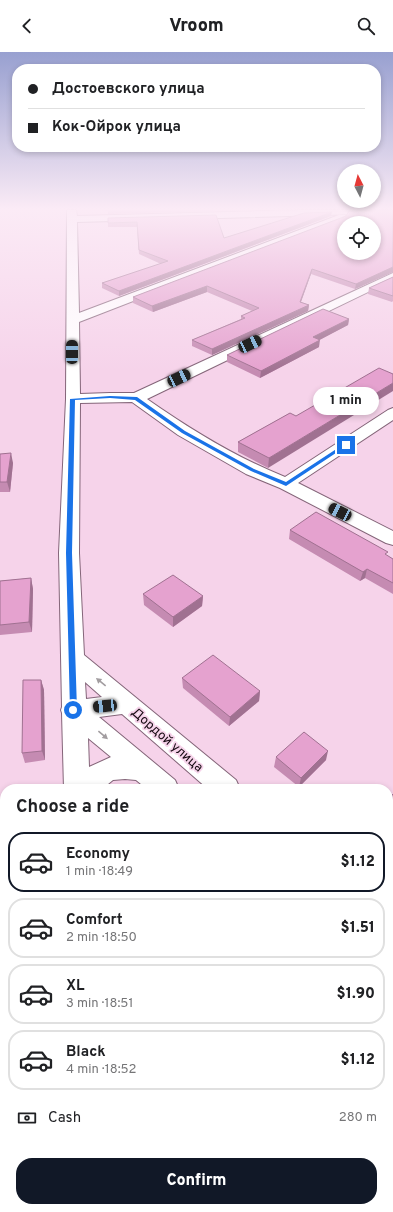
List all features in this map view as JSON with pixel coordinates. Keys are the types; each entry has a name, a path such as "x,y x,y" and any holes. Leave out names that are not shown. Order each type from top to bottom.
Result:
{"street":[{"path":"72,264 73,399 69,553 73,710 77,784"},
{"path":"72,320 218,264"},
{"path":"73,399 110,397 136,398 393,276"},
{"path":"136,398 191,436 252,470 286,484 393,539"},
{"path":"286,484 393,413"},
{"name":"Дордой улица","path":"72,658 221,784"},
{"path":"73,710 128,704"},
{"path":"73,710 160,784"},
{"path":"89,784 95,776 110,768 124,767 144,769"}],"building":[{"path":"159,264 191,264 119,291 102,283"},
{"path":"219,264 393,264 393,267 356,284 312,269 300,302 309,305 212,349 192,340 245,318 241,316 259,308 207,286 152,306 133,297"},
{"path":"393,277 393,296 369,288"},
{"path":"323,309 349,319 313,337 320,340 261,371 227,355"},
{"path":"379,368 393,374 393,383 269,458 238,442 290,413 296,416"},
{"path":"11,453 7,482 0,482 0,454"},
{"path":"316,512 388,552 385,554 393,559 393,583 367,569 363,572 290,530"},
{"path":"173,575 203,596 173,617 143,594"},
{"path":"31,578 29,622 0,625 0,581"},
{"path":"213,655 260,691 230,717 182,678"},
{"path":"23,680 41,680 42,751 22,753"},
{"path":"304,732 328,751 301,778 276,757"}],"route":[{"path":"73,710 69,553 73,399 110,397 136,398 184,432 252,470 286,484 346,445"}]}
